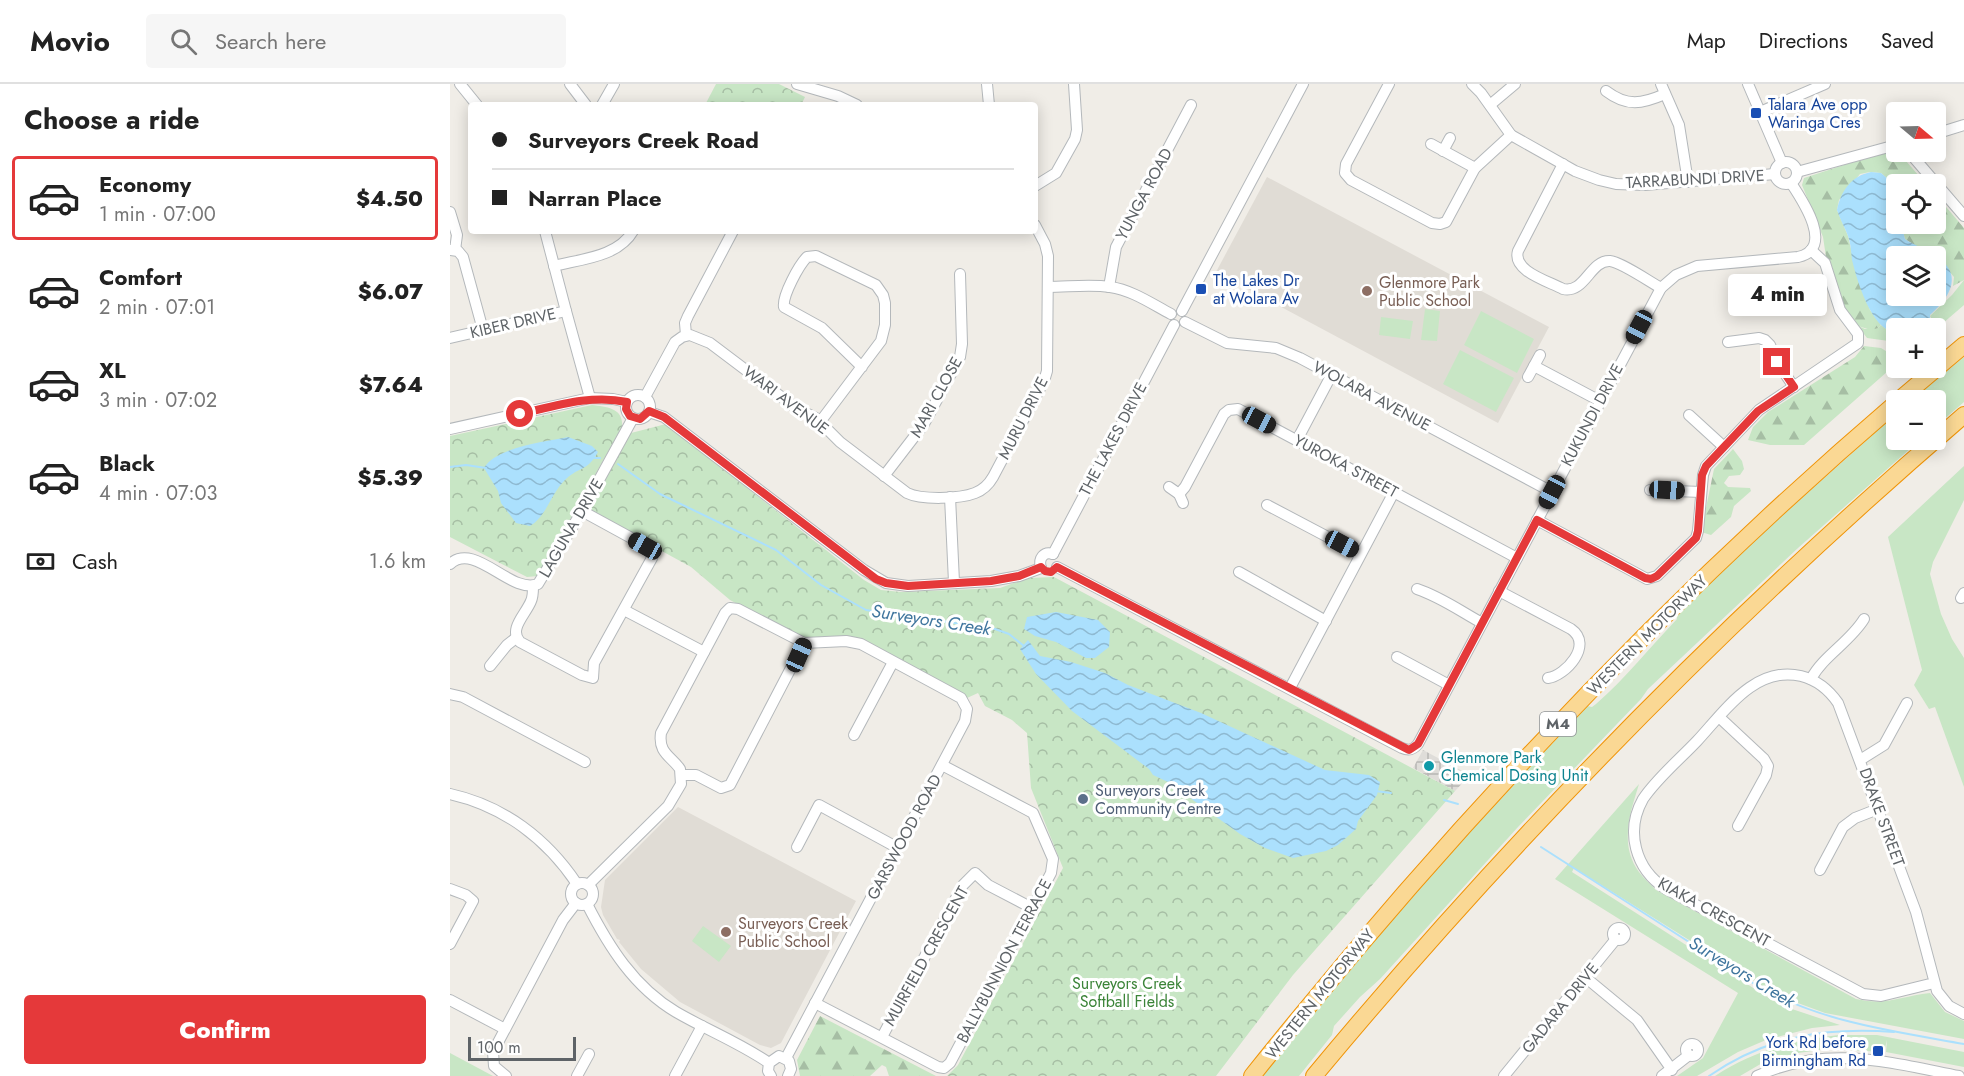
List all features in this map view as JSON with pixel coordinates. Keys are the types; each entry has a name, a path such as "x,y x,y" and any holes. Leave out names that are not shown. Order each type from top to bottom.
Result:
{"highway":[{"name":"WESTERN MOTORWAY","path":"1911,390 1964,345"},
{"name":"WESTERN MOTORWAY","path":"1252,1076 1322,989 1440,851 1562,720 1744,539 1886,412"},
{"path":"1314,1076 1467,900 1612,745 1782,578 1964,416"}],"street":[{"path":"460,84 475,102"},
{"path":"570,84 584,102"},
{"path":"604,102 614,84"},
{"path":"797,84 842,97 851,102"},
{"path":"987,84 989,102"},
{"path":"1038,184 1056,173 1075,139 1077,130 1074,84"},
{"name":"THE LAKES DRIVE","path":"1053,554 1303,84"},
{"path":"1389,84 1346,164 1345,171 1348,178 1437,225 1448,219 1475,168 1511,135"},
{"name":"TARRABUNDI DRIVE","path":"1472,84 1511,135 1593,178 1616,184 1645,185 1775,174"},
{"path":"1490,105 1515,84"},
{"path":"1749,84 1782,163"},
{"path":"1760,112 1825,84"},
{"path":"1606,91 1617,99 1627,102 1650,100 1663,89 1680,130 1688,183"},
{"name":"YUNGA ROAD","path":"1109,287 1116,247 1191,105"},
{"path":"1946,131 1964,125"},
{"path":"1443,151 1449,138"},
{"path":"1431,144 1475,168"},
{"path":"1797,172 1886,148"},
{"path":"1918,162 1964,216"},
{"path":"1782,163 1791,164 1797,172 1796,178 1791,183 1781,183 1775,174 1782,163"},
{"path":"1563,164 1518,251 1516,258 1519,264 1524,269 1569,290 1577,287 1602,263 1612,261 1661,288"},
{"path":"1537,520 1645,578 1651,579 1657,576 1696,538 1705,469 1759,410 1854,347 1859,340 1856,330 1840,310 1827,266 1811,250 1815,238 1814,229 1805,206 1791,183"},
{"path":"450,212 457,236 453,250 463,257 483,330"},
{"name":"MURU DRIVE","path":"950,497 974,493 991,481 1044,381 1048,359 1047,251 1038,232"},
{"name":"KIBER DRIVE","path":"450,338 566,311 546,234"},
{"path":"554,266 615,249 624,243 631,234"},
{"path":"645,397 672,345 686,335 685,323 688,316 731,234"},
{"name":"KUKUNDI DRIVE","path":"1290,688 1402,748 1413,749 1418,744 1661,288 1676,275 1697,266 1798,257 1804,256 1811,250"},
{"path":"820,422 862,367 882,337 885,325 883,295 873,283 816,256 807,257 785,296 784,307 822,328 839,342 862,367"},
{"name":"MARI CLOSE","path":"884,476 924,424 960,357 962,344 960,273"},
{"name":"WOLARA AVENUE","path":"1048,287 1109,287 1132,294 1224,342 1282,350 1332,374 1552,492"},
{"path":"566,311 590,398"},
{"name":"WARI AVENUE","path":"686,335 698,337 713,345 796,408 820,422 840,442 912,495 950,497"},
{"path":"1728,342 1758,338 1765,340 1794,387"},
{"path":"1528,377 1540,355"},
{"path":"1534,366 1600,401"},
{"path":"1297,440 1332,374"},
{"path":"634,395 645,397 650,403 649,411 640,419 633,418 626,409 627,402 634,395"},
{"path":"450,429 590,398 627,402"},
{"name":"YUROKA STREET","path":"1169,487 1181,499 1224,414 1230,410 1240,410 1517,558"},
{"path":"649,411 664,417 876,579 898,585 991,581 1019,576 1041,567"},
{"path":"1689,415 1724,447"},
{"name":"LAGUNA DRIVE","path":"452,558 474,560 522,584 533,586 538,584 582,511 633,418"},
{"path":"1650,490 1701,492"},
{"path":"1057,567 1290,688 1394,492"},
{"path":"950,497 954,582"},
{"path":"1267,505 1360,554"},
{"path":"533,586 532,600 516,629 516,638 593,678 594,663 651,562 650,551 645,546 582,511"},
{"path":"1047,553 1053,554 1057,558 1057,567 1051,572 1045,571 1040,562 1042,556 1047,553"},
{"path":"1239,572 1326,621"},
{"path":"1429,593 1433,581"},
{"path":"1417,589 1443,599 1454,608 1482,623"},
{"path":"1499,591 1571,629 1579,637 1581,646 1577,655 1559,673 1548,678"},
{"path":"769,1063 661,1002 634,978 581,904 572,898 571,892 583,885 668,806 681,784 682,776 679,767 663,751 661,736 725,613 732,608 804,644 854,642 893,662 855,735"},
{"path":"624,610 704,652"},
{"path":"1811,680 1817,670 1856,632 1864,619"},
{"path":"490,666 507,645 516,638"},
{"path":"682,776 696,775 721,788 730,787 804,644"},
{"path":"1397,657 1449,685"},
{"name":"GARSWOOD ROAD","path":"786,1058 965,721 967,709 964,700 893,662"},
{"name":"DRAKE STREET","path":"1753,684 1782,674 1795,675 1825,688 1838,703 1916,912 1938,993 1946,1004 1964,1014"},
{"name":"KIAKA CRESCENT","path":"1753,684 1651,789 1641,803 1635,820 1634,841 1641,862 1648,873 1666,889 1863,994 1881,996 1934,982"},
{"path":"450,694 463,697 585,762"},
{"path":"1860,760 1876,751 1887,741 1907,703"},
{"path":"1719,717 1764,759 1768,766 1766,775 1738,826"},
{"name":"BALLYBUNNION TERRACE","path":"815,1003 938,1067 947,1066 1032,908 1054,865 1035,816 1026,808 942,765"},
{"path":"450,794 486,806 526,829 593,894 591,900 581,904 563,920 494,1049 492,1059 495,1068 506,1076"},
{"path":"796,847 819,805 898,848"},
{"path":"1820,870 1843,827 1855,818 1878,809"},
{"name":"MUIRFIELD CRESCENT","path":"882,1037 963,885 975,873 988,885 1032,908"},
{"path":"450,889 466,895 473,901 450,944"},
{"name":"GADARA DRIVE","path":"1504,1076 1616,939"},
{"path":"1585,977 1637,1020 1667,1073 1689,1055"},
{"path":"450,1000 505,1029"},
{"path":"675,1076 702,1026"},
{"path":"577,1076 589,1054"},
{"path":"771,1076 768,1071 769,1063 779,1056 786,1058 791,1065 788,1076"},
{"path":"1757,1076 1797,1062 1845,1057 1868,1059 1959,1076"}],"shaded area":[{"name":"Glenmore Park Public School","path":"1267,177 1549,327 1498,423 1216,272"},
{"path":"1423,750 1470,775 1455,791 1413,768"},
{"name":"Surveyors Creek Public School","path":"678,807 856,901 781,1043 771,1048 760,1045 680,1002 641,969 619,942 620,940 617,939 603,915 601,907 605,880"}],"green space":[{"path":"716,84 779,84 805,97 802,102 707,102"},
{"path":"1886,151 1886,162 1907,162 1917,174 1886,174 1886,177 1881,173 1860,174 1839,200 1837,210 1848,236 1858,279 1870,310 1881,325 1878,328 1871,330 1858,326 1845,309 1832,268 1826,257 1823,237 1802,185 1804,178"},
{"path":"1946,207 1964,228 1964,280 1953,286 1954,277 1946,268 1946,246 1916,246 1905,239 1904,234 1946,234"},
{"path":"1964,280 1964,305 1946,321 1946,318 1931,318 1930,316 1940,306 1946,306 1946,301"},
{"path":"1425,309 1440,311 1437,341 1421,340"},
{"path":"1481,311 1534,339 1517,373 1464,345"},
{"path":"1381,317 1413,321 1410,339 1379,335"},
{"path":"1881,325 1886,329 1886,341 1867,338 1858,326 1865,329 1878,328"},
{"path":"1864,346 1881,348 1886,351 1886,373 1804,445 1770,445 1748,440 1753,427 1768,412 1855,357"},
{"path":"1460,350 1514,378 1496,412 1443,384"},
{"path":"1964,357 1964,402 1946,418 1946,390 1924,390 1939,378 1946,378 1946,372"},
{"path":"592,405 617,412 622,421 622,427 538,576 527,577 450,537 450,436"},
{"path":"1886,423 1886,450 1909,450 1798,548 1648,689 1518,827 1380,979 1360,997 1334,1026 1332,1035 1299,1076 1263,1076 1340,981 1448,856 1587,706 1592,707 1607,694 1677,619 1676,616 1766,530"},
{"name":"Surveyors Creek Softball Fields","path":"666,424 864,580 881,590 901,592 1000,588 1028,578 1054,577 1455,791 1293,975 1216,1076 947,1076 958,1065 1063,868 1031,788 1027,733 1012,720 985,706 978,693 967,698 861,641 805,641 730,600 691,567 587,510 631,433"},
{"path":"1733,449 1742,461 1744,469 1740,475 1729,476 1724,483 1728,487 1750,488 1751,491 1734,506 1731,517 1711,535 1701,532 1714,469"},
{"path":"1964,466 1964,500 1933,562 1930,574 1941,614 1952,639 1964,658 1964,787 1935,707 1929,709 1914,685 1922,670 1888,537"},
{"path":"1639,784 1628,829 1629,851 1639,872 1656,890 1856,999 1885,1001 1930,993 1945,1012 1964,1021 1964,1039 1825,1013 1795,1002 1761,985 1574,868 1572,872 1772,1000 1840,1025 1812,1028 1766,1040 1738,1052 1697,1076 1677,1076 1703,1058 1738,993 1555,879"},
{"path":"703,926 731,946 719,962 692,941"},
{"path":"820,1016 936,1076 889,1076 886,1067 882,1065 870,1076 800,1076 797,1060"},
{"path":"1839,1035 1877,1035 1964,1052 1964,1067 1886,1052 1887,1040 1884,1052 1828,1049 1798,1053 1764,1062 1740,1076 1715,1076 1729,1067 1774,1048"},
{"path":"450,1053 493,1076 450,1076"}],"water":[{"path":"1871,172 1881,173 1886,177 1886,234 1904,234 1905,239 1917,246 1886,246 1886,306 1939,306 1930,318 1886,318 1886,329 1872,314 1866,303 1854,269 1849,239 1837,210 1844,191 1858,177"},
{"path":"1946,265 1952,277 1946,296"},
{"path":"568,437 592,446 598,452 587,466 566,479 536,522 530,526 516,523 501,503 498,491 484,468 490,461 510,450"},
{"path":"1056,612 1098,620 1110,632 1109,647 1095,658 1086,658 1024,629 1027,617"},
{"path":"1028,640 1040,656 1071,662 1105,673 1128,685 1201,713 1325,770 1369,775 1380,782 1377,795 1358,821 1356,829 1338,845 1326,851 1293,858 1265,848 1240,834 1168,782 1153,775 1149,769 1072,711 1036,674 1020,649"}],"waterway":[{"name":"Surveyors Creek","path":"593,458 600,458"},
{"name":"Surveyors Creek","path":"618,464 660,494 776,550 821,585 866,610 995,629 1009,634 1024,646"},
{"name":"Surveyors Creek","path":"450,467 466,465 486,468"},
{"name":"Surveyors Creek","path":"1375,791 1391,793"},
{"name":"Surveyors Creek","path":"1444,800 1458,804"},
{"name":"Surveyors Creek","path":"1541,847 1756,985 1780,998 1857,1023 1964,1044"},
{"path":"1709,1076 1753,1052 1797,1037 1844,1031 1894,1032"}],"place":[{"name":"Talara Ave opp Waringa Cres","path":"1756,113"},
{"name":"The Lakes Dr at Wolara Av","path":"1201,289"},
{"name":"Glenmore Park Public School","path":"1367,291"},
{"name":"Glenmore Park Chemical Dosing Unit","path":"1429,766"},
{"name":"Surveyors Creek Community Centre","path":"1083,799"},
{"name":"Surveyors Creek Public School","path":"726,932"},
{"name":"York Rd before Birmingham Rd","path":"1878,1051"}],"route":[{"path":"520,414 590,398 627,402 626,409 630,416 640,419 649,411 664,417 876,579 908,586 991,581 1019,576 1041,567 1051,572 1057,567 1094,584 1409,750 1418,744 1537,520 1645,578 1651,579 1657,576 1696,538 1702,475 1706,466 1758,411 1794,387 1777,362"}]}
